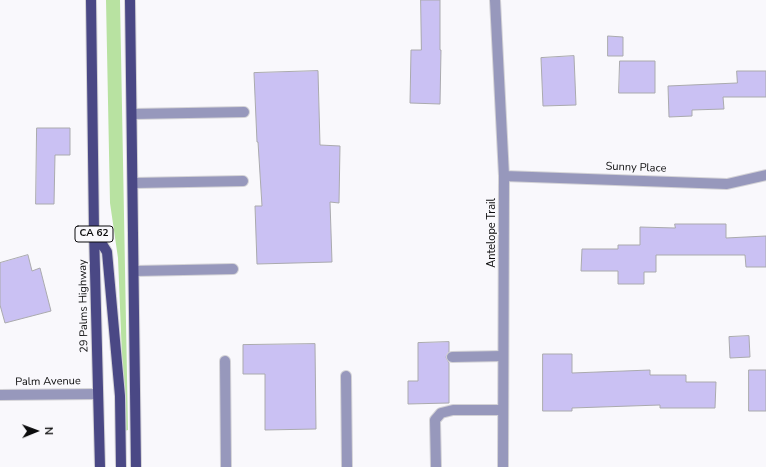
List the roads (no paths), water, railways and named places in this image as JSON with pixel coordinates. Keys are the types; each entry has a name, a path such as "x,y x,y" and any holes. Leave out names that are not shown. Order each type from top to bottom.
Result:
{"main road":[{"name":"29 Palms Highway","path":"91,0 97,394 100,467"},
{"path":"130,0 136,467"},
{"path":"94,231 107,252 120,396 121,467"}],"street":[{"name":"Antelope Trail","path":"495,0 504,176 503,467"},
{"path":"132,114 244,112"},
{"name":"Sunny Place","path":"504,176 727,184 766,175"},
{"path":"133,182 243,181"},
{"path":"134,271 233,269"},
{"path":"452,357 503,356"},
{"path":"225,361 226,467"},
{"path":"346,376 347,467"},
{"name":"Palm Avenue","path":"0,396 97,394"},
{"path":"436,467 434,420 441,412 453,410 503,410"}]}
